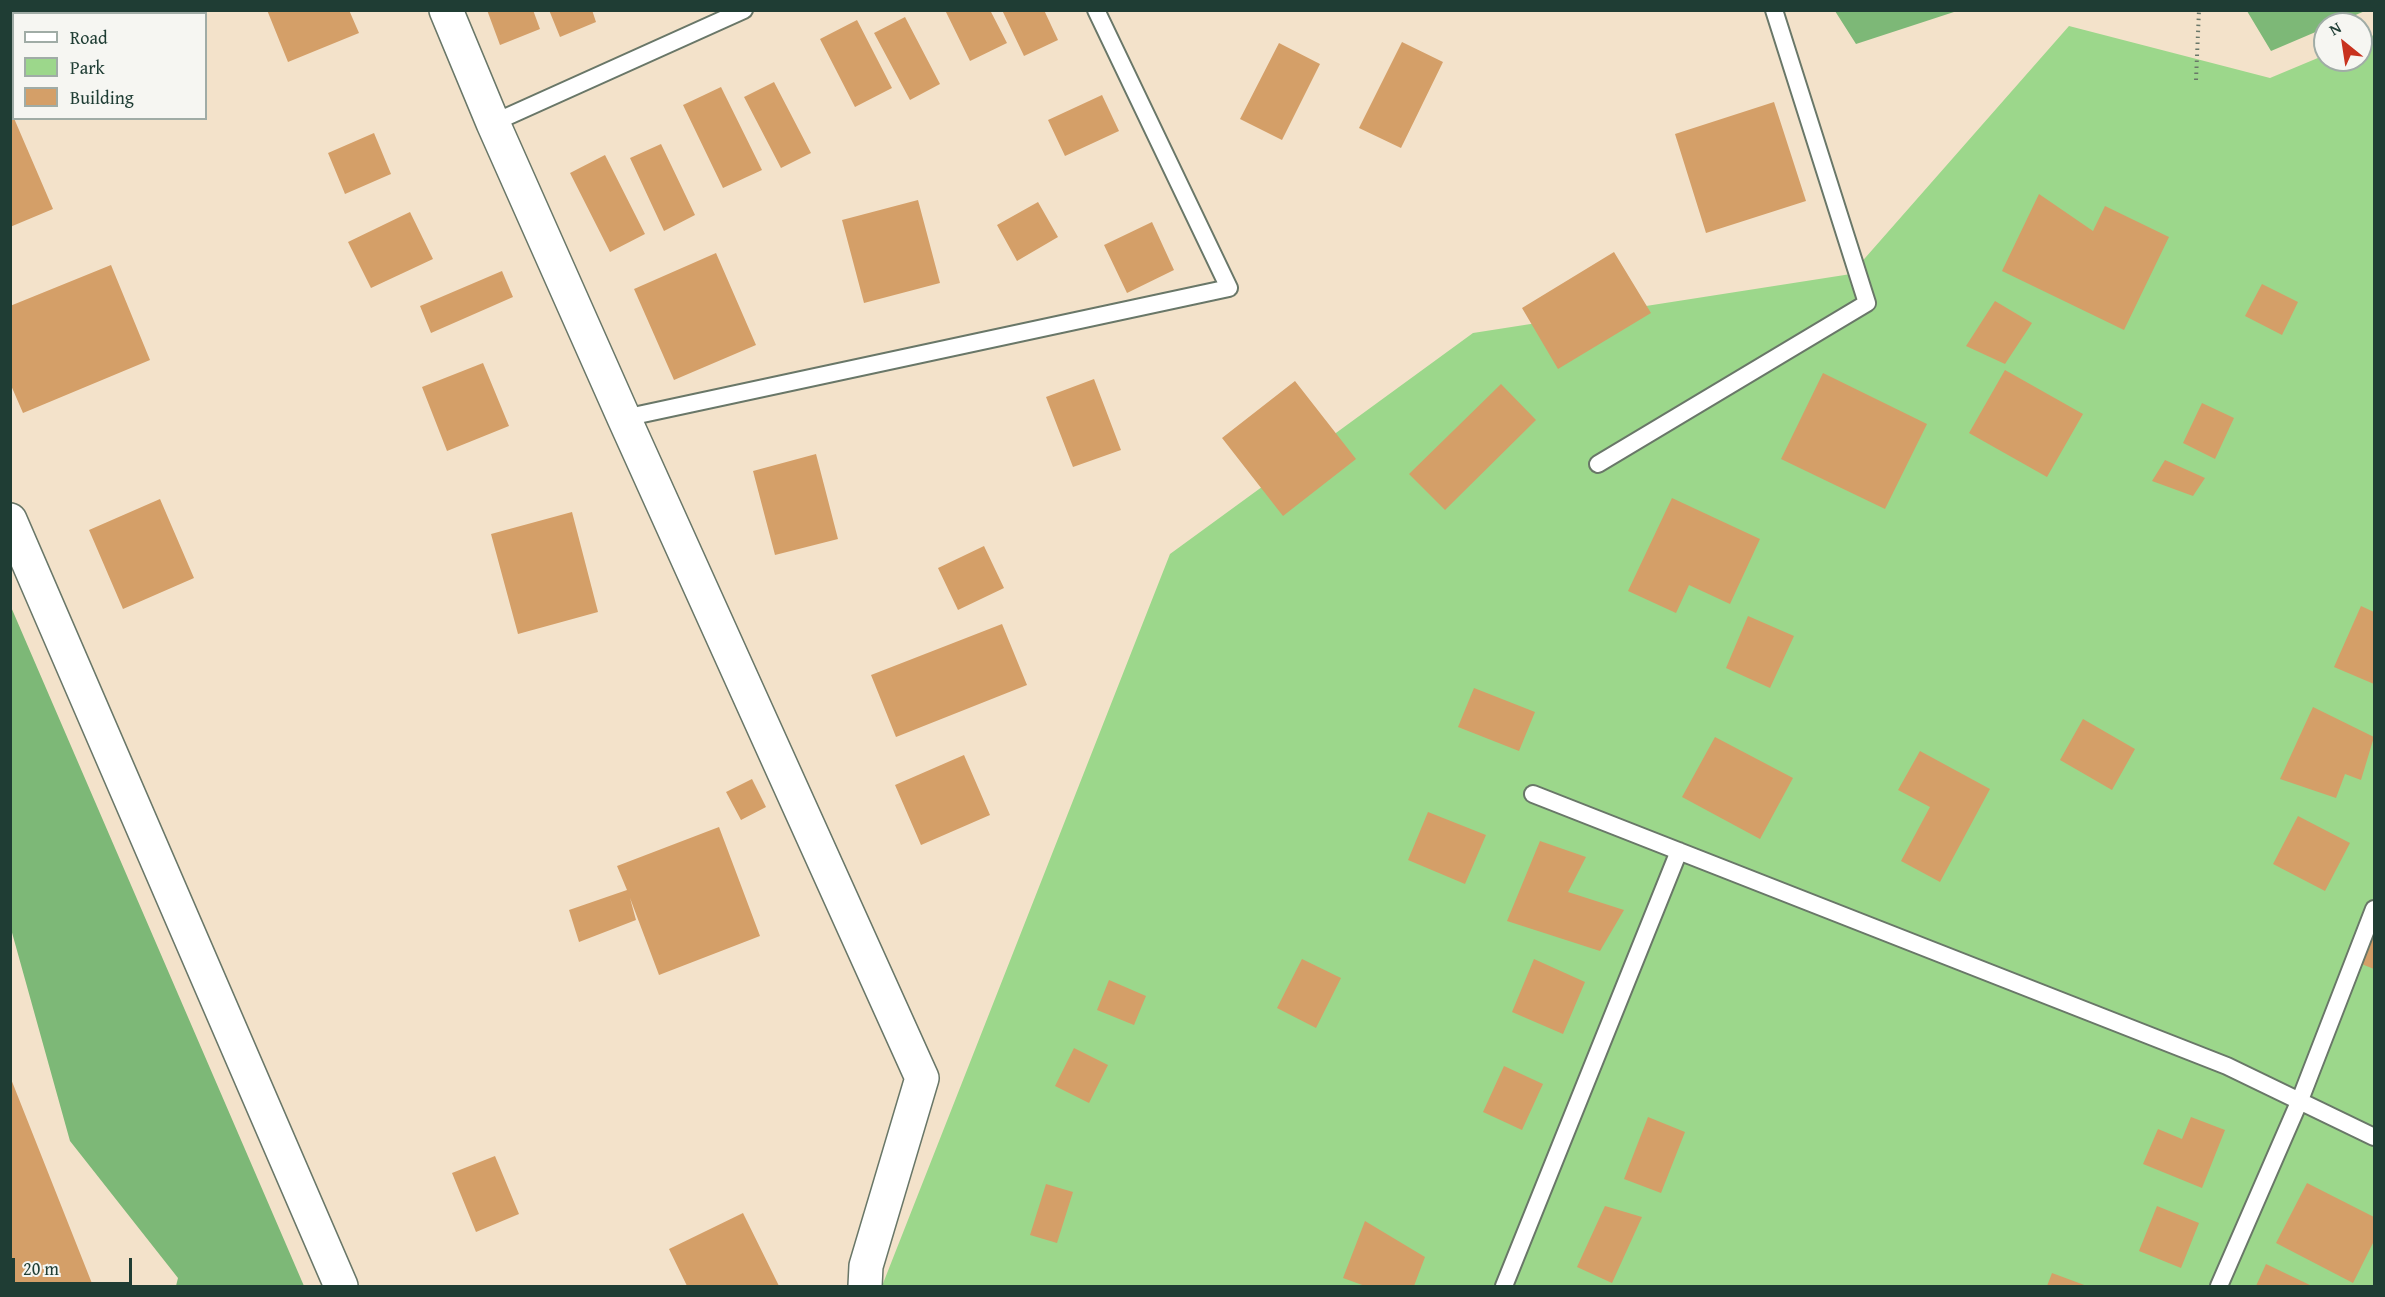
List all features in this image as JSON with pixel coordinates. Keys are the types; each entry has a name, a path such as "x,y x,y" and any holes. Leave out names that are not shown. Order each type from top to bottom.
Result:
{"street":[{"path":"446,10 493,123 624,418 922,1078 866,1266 865,1287"},
{"path":"10,520 341,1287"}],"lane":[{"path":"493,123 744,10"},
{"path":"624,418 1229,288 1096,10"},
{"path":"1598,464 1867,303 1774,10"},
{"path":"1533,794 2228,1066 2374,1137"},
{"path":"1504,1287 1678,851"},
{"path":"2219,1287 2300,1100 2374,909"}],"path":[{"path":"2196,80 2199,10"}],"green space":[{"path":"1835,11 1957,11 1856,44"},
{"path":"2247,11 2365,11 2313,12 2313,33 2271,51"},
{"path":"2069,26 2270,78 2313,60 2313,72 2373,72 2374,35 2374,1286 882,1286 1170,554 1473,333 1851,274"},
{"path":"11,607 304,1286 176,1286 178,1278 70,1141 11,929"}],"building":[{"path":"51,10 93,10 90,12 52,12"},
{"path":"267,10 349,10 359,33 288,62"},
{"path":"487,10 533,10 540,29 500,45"},
{"path":"549,10 592,10 596,22 560,37"},
{"path":"945,10 990,10 1007,43 970,61"},
{"path":"1002,10 1044,10 1058,40 1024,56"},
{"path":"905,17 940,84 910,100 874,33"},
{"path":"857,20 892,88 855,107 820,39"},
{"path":"1402,42 1443,62 1401,148 1359,128"},
{"path":"1279,43 1320,64 1282,140 1240,119"},
{"path":"774,82 811,153 781,168 744,97"},
{"path":"721,87 762,170 723,188 683,105"},
{"path":"1102,95 1119,131 1065,156 1048,120"},
{"path":"1774,102 1806,201 1706,233 1675,134"},
{"path":"10,109 12,120 15,120 53,209 10,227"},
{"path":"374,133 391,174 345,194 328,153"},
{"path":"661,144 695,215 664,231 630,158"},
{"path":"605,155 645,234 610,252 570,173"},
{"path":"2039,194 2093,231 2105,206 2169,237 2124,330 2002,271"},
{"path":"918,200 940,283 864,303 842,220"},
{"path":"1038,202 1058,237 1017,261 997,225"},
{"path":"410,212 433,259 371,288 348,242"},
{"path":"1152,222 1174,270 1127,293 1104,245"},
{"path":"1614,252 1651,313 1558,369 1522,308"},
{"path":"716,253 756,345 674,380 634,289"},
{"path":"111,265 150,360 23,413 10,383 10,306"},
{"path":"502,271 513,297 431,333 420,306"},
{"path":"2262,284 2298,302 2282,335 2245,316"},
{"path":"1995,301 2032,323 2005,364 1966,346"},
{"path":"483,363 509,426 447,451 422,387"},
{"path":"2005,370 2083,414 2047,477 1969,433"},
{"path":"1823,373 1927,424 1885,509 1781,459"},
{"path":"1094,379 1121,450 1073,467 1046,397"},
{"path":"1295,381 1356,459 1283,516 1222,438"},
{"path":"1501,384 1536,420 1445,510 1409,474"},
{"path":"2202,403 2234,418 2215,459 2183,443"},
{"path":"816,454 838,539 775,555 753,471"},
{"path":"2165,460 2205,478 2193,496 2152,481"},
{"path":"1672,498 1760,539 1730,604 1689,585 1676,613 1628,591"},
{"path":"160,499 194,578 123,609 89,530"},
{"path":"572,512 598,612 518,634 491,534"},
{"path":"984,546 1004,588 958,610 938,568"},
{"path":"2361,606 2374,612 2374,684 2334,667"},
{"path":"1748,616 1794,636 1770,688 1726,668"},
{"path":"1002,624 1027,685 896,737 871,675"},
{"path":"1474,688 1535,712 1519,751 1458,727"},
{"path":"2313,707 2374,737 2361,780 2345,774 2336,798 2280,779"},
{"path":"2083,719 2135,749 2112,790 2060,760"},
{"path":"1715,737 1793,778 1760,839 1682,797"},
{"path":"1920,751 1990,789 1940,882 1901,861 1930,807 1898,790"},
{"path":"964,755 990,815 921,845 895,785"},
{"path":"752,779 766,807 741,820 726,792"},
{"path":"1428,812 1486,835 1465,884 1408,860"},
{"path":"2298,816 2350,843 2325,891 2273,864"},
{"path":"719,827 760,936 659,975 630,898 636,920 579,942 569,910 627,890 617,866"},
{"path":"1540,841 1586,857 1568,892 1624,910 1600,951 1507,921"},
{"path":"2374,923 2374,969 2359,963"},
{"path":"1302,959 1341,978 1316,1028 1277,1008"},
{"path":"1534,959 1585,982 1563,1034 1512,1012"},
{"path":"1109,980 1146,996 1134,1025 1097,1010"},
{"path":"1074,1048 1108,1065 1089,1103 1055,1086"},
{"path":"1504,1066 1543,1084 1522,1130 1483,1112"},
{"path":"11,1079 93,1286 10,1286"},
{"path":"1648,1117 1685,1132 1661,1193 1624,1179"},
{"path":"2191,1117 2225,1130 2202,1188 2143,1164 2158,1129 2182,1139"},
{"path":"495,1156 519,1214 476,1232 452,1173"},
{"path":"2307,1183 2374,1217 2374,1241 2353,1283 2276,1243"},
{"path":"1046,1184 1073,1192 1057,1243 1030,1235"},
{"path":"1605,1206 1642,1217 1612,1283 1577,1267"},
{"path":"2157,1206 2199,1223 2181,1268 2139,1251"},
{"path":"743,1213 779,1286 687,1286 669,1249"},
{"path":"1365,1221 1425,1257 1414,1286 1365,1286 1343,1278"},
{"path":"2266,1264 2312,1286 2256,1286"},
{"path":"2052,1273 2087,1286 2047,1286"}]}
